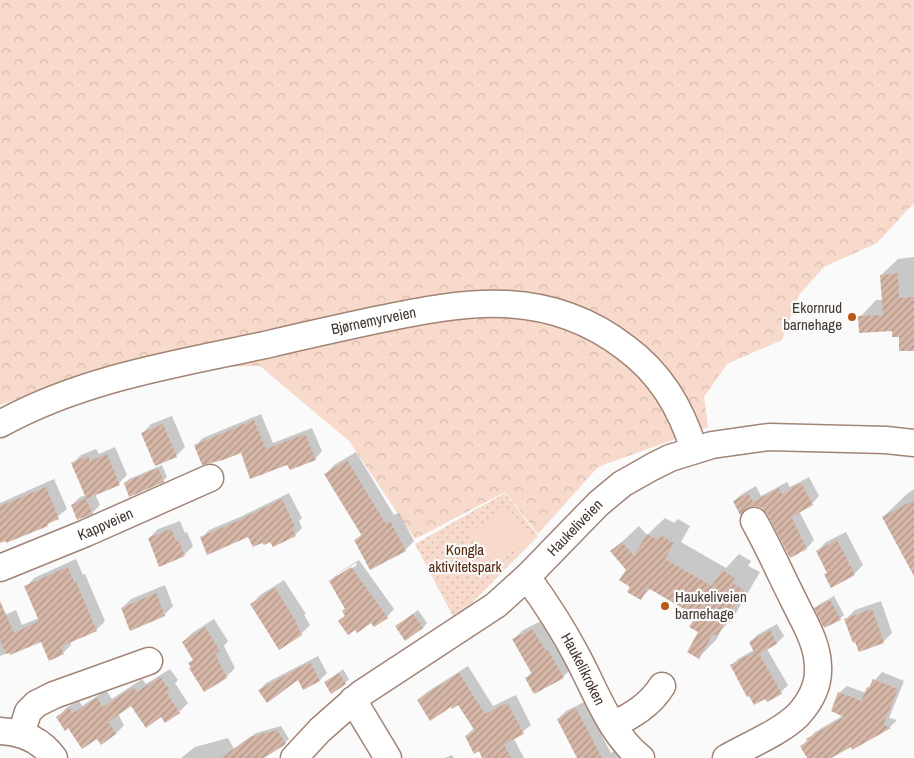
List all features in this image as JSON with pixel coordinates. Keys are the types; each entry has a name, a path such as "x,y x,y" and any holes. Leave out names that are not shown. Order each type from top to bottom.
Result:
{"street":[{"name":"Bjørnemyrveien","path":"0,424 26,411 71,393 109,380 163,366 407,314 461,305 500,303 519,304 558,312 589,324 617,341 643,362 666,391 684,420 694,450"},
{"name":"Haukeliveien","path":"294,758 320,730 353,700 496,605 527,577 586,516 622,484 670,458 729,442 768,437 886,440 914,443"},
{"name":"Kappveien","path":"0,568 86,533 210,478"},
{"path":"726,758 791,721 804,709 813,692 818,675 818,659 811,638 754,521"},
{"name":"Haukelikroken","path":"527,577 552,611 613,725 626,744 641,758"},
{"path":"54,758 43,746 11,732 28,712 36,704 54,695 149,661"},
{"path":"613,725 643,708 662,686"},
{"path":"353,700 388,758"}],"green space":[{"path":"0,0 914,0 914,203 877,243 824,267 799,295 782,340 727,364 704,397 708,427 598,467 538,534 505,492 415,539 349,441 260,366 90,371 0,405"},
{"name":"Kongla aktivitetspark","path":"505,493 538,536 455,620 415,544"},
{"path":"506,508 530,539 491,567 468,534"}],"building":[{"path":"898,273 899,298 914,297 914,351 899,351 899,337 892,337 892,331 859,333 858,316 883,315 880,275"},
{"path":"254,420 266,449 305,434 316,460 290,470 287,465 250,479 241,453 202,465 194,445"},
{"path":"163,424 177,457 155,466 141,433"},
{"path":"107,454 120,485 86,499 93,514 77,520 71,505 86,498 71,463 88,456 90,461"},
{"path":"347,460 385,523 390,521 406,551 370,570 354,540 362,536 324,474"},
{"path":"158,468 164,482 129,497 124,483"},
{"path":"801,483 813,505 791,517 807,549 790,558 762,508 755,506 747,508 740,515 733,501 748,493 753,502 779,488 782,494"},
{"path":"46,487 59,519 47,524 48,526 6,543 6,541 0,543 0,506"},
{"path":"282,499 295,527 292,528 296,536 273,547 270,542 253,547 248,537 207,555 200,537"},
{"path":"914,500 914,576 882,517"},
{"path":"171,529 185,556 159,567 148,538"},
{"path":"647,534 657,540 660,535 674,543 665,559 712,586 722,570 735,578 732,583 744,590 717,636 713,634 699,659 687,652 698,632 689,627 696,616 648,588 641,600 627,592 630,587 619,580 626,570 610,551 622,542 634,556"},
{"path":"837,540 855,575 831,588 824,574 827,573 816,551"},
{"path":"68,567 97,631 60,647 64,654 49,661 41,642 10,655 9,653 6,654 0,640 0,601 14,633 39,621 24,586"},
{"path":"351,567 388,618 374,627 371,623 357,633 355,630 348,635 338,621 345,616 342,611 345,609 329,581"},
{"path":"275,588 297,623 302,635 279,650 250,604"},
{"path":"156,593 165,616 130,631 121,608"},
{"path":"830,600 841,620 824,628 814,608"},
{"path":"872,609 884,643 859,652 855,642 853,643 844,619"},
{"path":"413,614 423,628 405,641 395,626"},
{"path":"205,627 220,651 215,654 227,678 204,692 189,668 191,667 188,663 193,660 182,642"},
{"path":"532,629 546,651 548,650 564,678 534,694 525,678 532,674 512,639"},
{"path":"770,630 777,644 759,654 782,694 767,702 765,699 754,705 749,696 747,697 730,665 754,652 749,642"},
{"path":"310,662 320,681 303,690 298,680 267,703 258,690"},
{"path":"339,673 346,684 331,694 324,682"},
{"path":"459,673 485,714 507,703 524,734 504,744 511,758 482,758 479,751 474,754 465,736 475,731 458,705 452,709 451,707 430,721 417,700"},
{"path":"160,677 170,690 166,692 180,713 165,723 161,717 146,728 131,706 108,722 116,734 101,745 97,739 82,749 68,728 65,731 56,717 69,708 73,713 97,698 103,707 133,687 137,692"},
{"path":"873,679 898,689 883,725 891,728 852,750 851,747 831,758 807,758 800,746 808,741 806,739 844,717 831,711 838,692 861,701"},
{"path":"576,708 602,758 577,758 557,719"},
{"path":"277,730 286,744 264,758 221,758 250,737"}],"place":[{"name":"Ekornrud barnehage","path":"852,317"},
{"name":"Haukeliveien barnehage","path":"665,606"}]}
